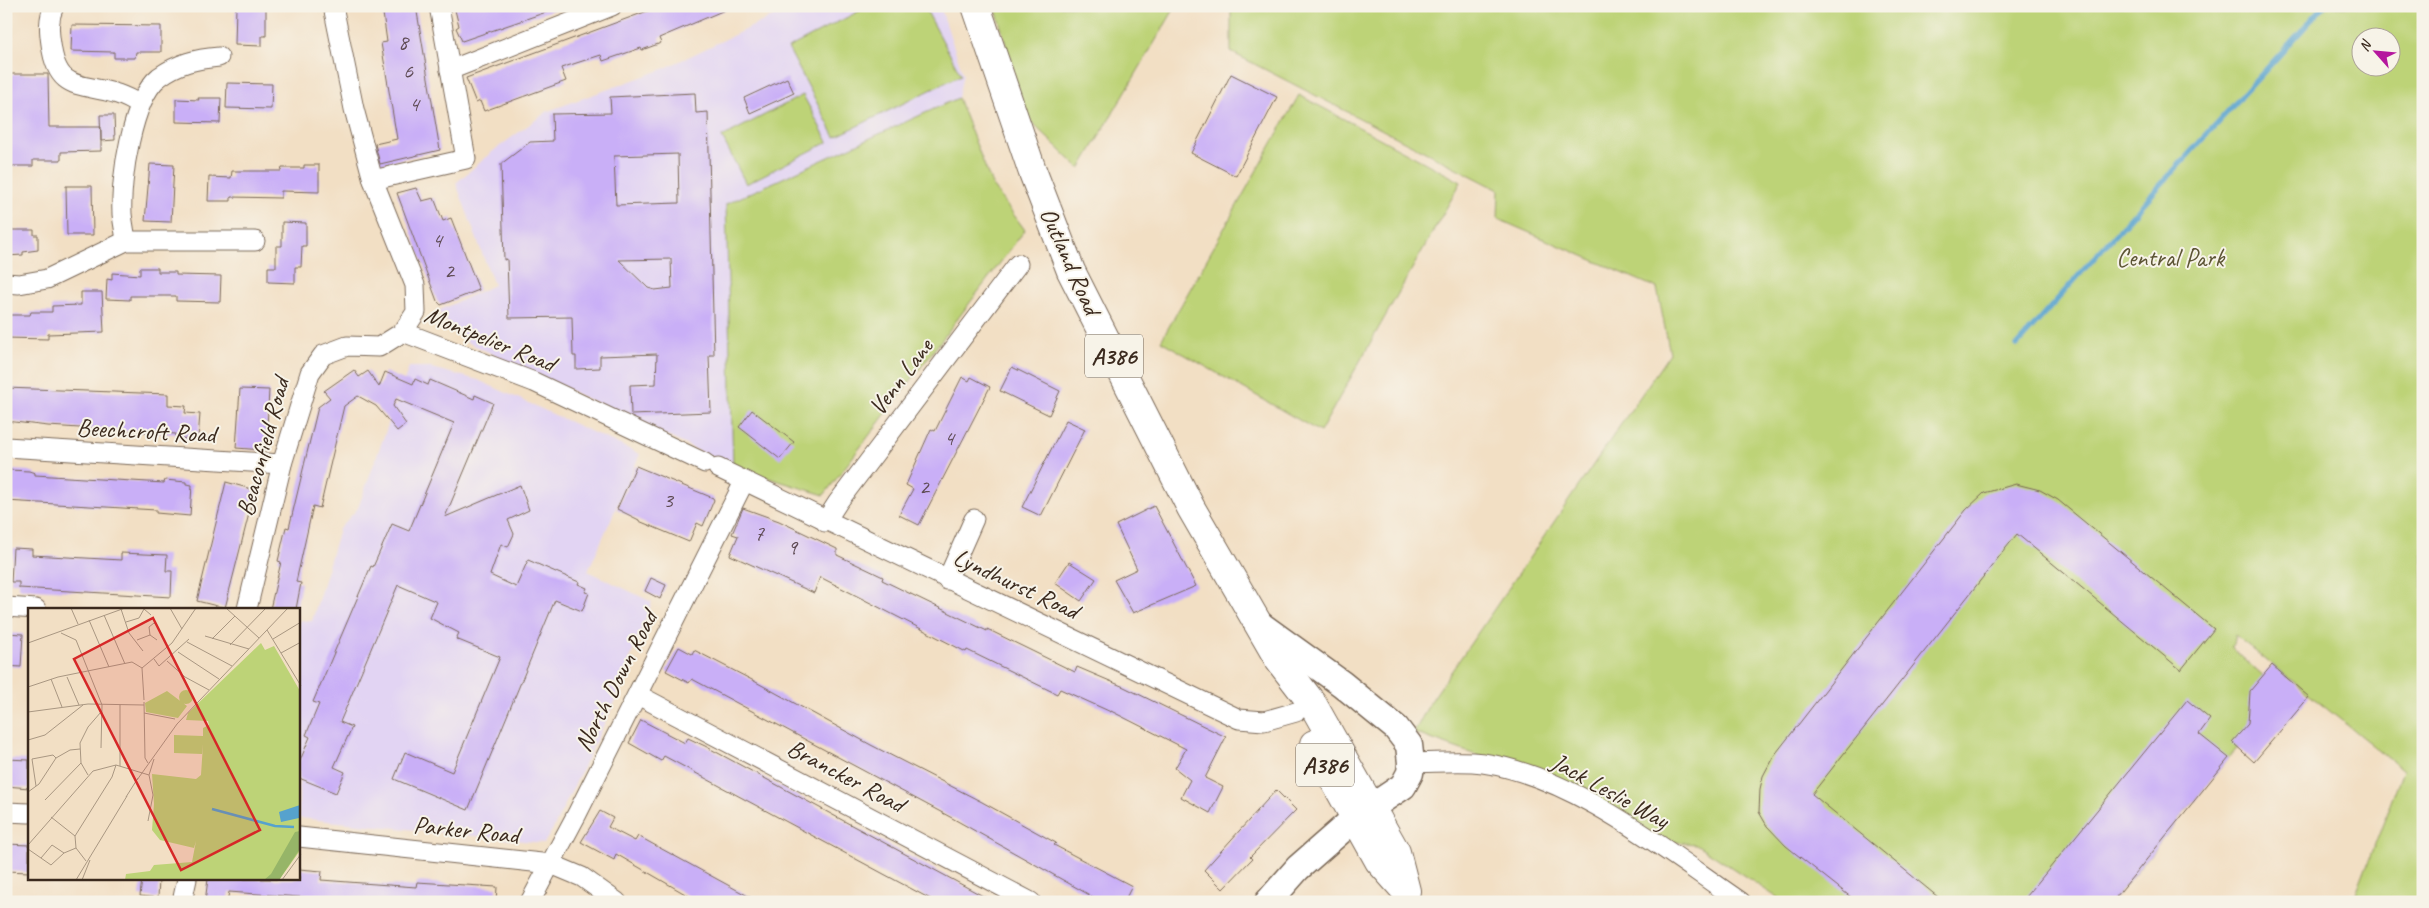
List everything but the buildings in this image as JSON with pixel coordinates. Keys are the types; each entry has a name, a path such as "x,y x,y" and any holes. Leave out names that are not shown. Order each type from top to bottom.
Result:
{"main road":[{"name":"Outland Road","path":"976,6 1032,170 1071,271 1192,508 1279,660 1312,703 1362,813 1379,861 1409,896"},
{"name":"Outland Road","path":"1279,660 1296,712 1362,813"}],"street":[{"path":"54,6 50,14 49,32 52,54 60,71 68,81 78,87 115,93 139,104"},
{"name":"Montpelier Road","path":"333,6 354,109 372,180 415,285 416,312 403,332 534,382 711,466"},
{"path":"372,180 466,159 438,6"},
{"path":"450,70 612,6"},
{"path":"126,241 122,213 127,155 139,104 158,78 183,63 196,59 219,57"},
{"path":"6,283 19,284 47,280 126,241 255,241"},
{"name":"Venn Lane","path":"825,522 838,502 1018,264"},
{"name":"Beaconfield Road","path":"247,608 282,464 310,373 324,355 347,346 379,347 403,332"},
{"name":"Beechcroft Road","path":"6,447 282,464"},
{"name":"Lyndhurst Road","path":"711,466 825,522 1108,655 1239,720 1264,721 1296,712"},
{"name":"North Down Road","path":"530,902 638,695 744,482"},
{"path":"947,580 974,519"},
{"path":"6,607 28,608"},
{"path":"1259,624 1342,684 1396,728 1409,745 1411,763 1410,772 1403,786 1362,813 1298,868 1268,902"},
{"name":"Brancker Road","path":"638,695 1031,902"},
{"name":"Jack Leslie Way","path":"1411,763 1483,763 1534,776 1616,817 1740,902"},
{"path":"6,812 28,813"},
{"name":"Parker Road","path":"300,836 551,864 582,877 615,901"},
{"path":"182,902 187,880"}],"shaded area":[{"path":"786,6 940,6 963,74 958,98 993,187 1025,230 824,495 733,467 467,342 438,311 494,285 456,183 492,152 548,111 661,70 776,15"},
{"path":"409,367 427,367 478,380 640,454 588,571 652,602 627,666 631,669 553,829 544,843 300,818 300,620 312,621 339,529 358,508"}],"green space":[{"path":"869,6 924,6 961,75 835,137 788,48"},
{"path":"995,6 1176,6 1080,169 1030,121 1021,98"},
{"name":"Central Park","path":"1231,6 2423,6 2423,902 2353,902 2403,770 2235,635 2232,648 2281,693 2112,902 1784,902 1696,844 1663,841 1594,797 1414,733 1429,704 1670,353 1657,288 1498,219 1499,190 1231,52"},
{"path":"803,95 828,142 746,184 722,137"},
{"path":"1299,95 1461,182 1320,432 1161,341"},
{"path":"958,98 993,187 1025,230 824,495 733,467 726,204"}],"waterway":[{"path":"2017,345 2324,6"}]}
